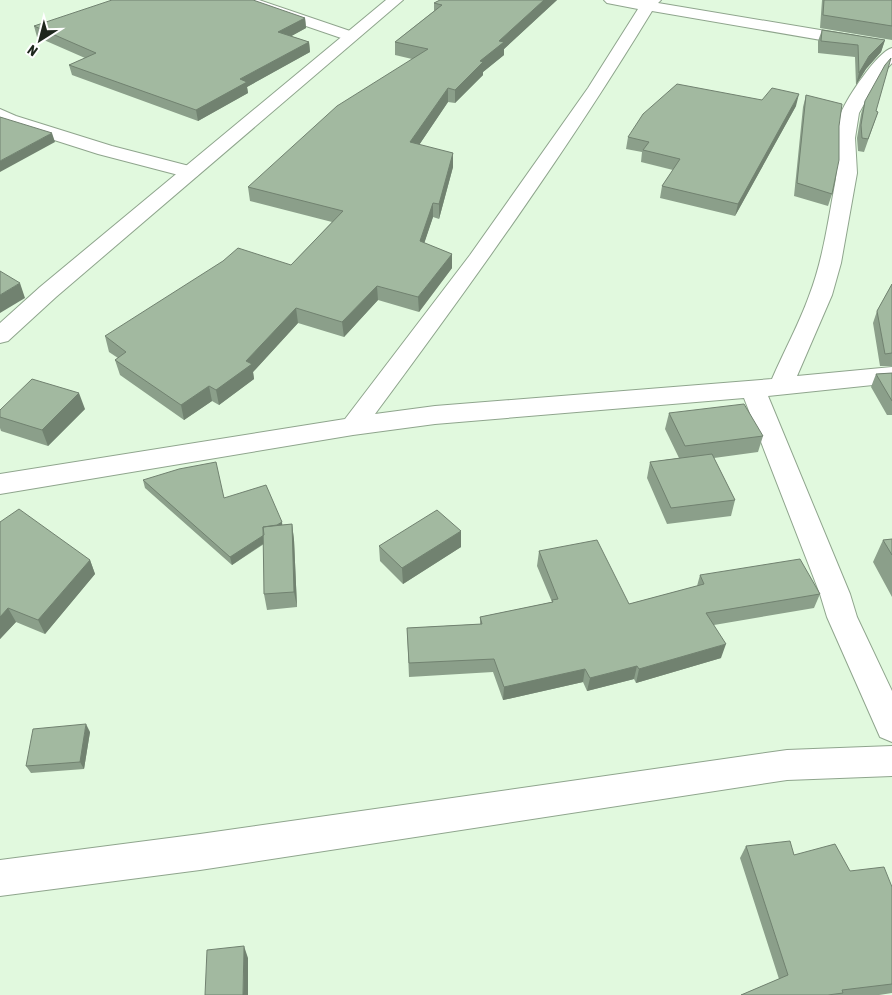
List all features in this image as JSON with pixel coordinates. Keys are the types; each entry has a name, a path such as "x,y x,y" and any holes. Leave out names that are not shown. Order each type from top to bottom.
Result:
{"street":[{"path":"244,0 350,36"},
{"path":"0,336 48,292 395,0"},
{"path":"612,0 650,3 885,47 873,74 850,113 846,138 846,173 830,263 821,295 781,386"},
{"path":"353,426 478,260 596,89 650,3"},
{"path":"0,114 10,120 105,150 190,172"},
{"path":"0,484 353,426 435,415 753,389 892,375"},
{"path":"753,389 835,594 842,617 892,727"},
{"path":"0,878 220,849 787,765 892,762"}],"building":[{"path":"112,0 253,0 305,18 278,32 309,42 240,79 247,82 196,110 69,65 96,53 34,26"},
{"path":"440,0 544,0 499,41 504,42 480,61 483,62 455,90 448,88 410,142 453,153 439,204 433,203 420,241 452,254 418,297 377,286 342,322 296,308 246,361 252,364 216,390 209,386 181,405 115,360 126,352 105,336 223,261 238,248 291,265 343,211 248,187 337,106 428,49 395,42 442,5 434,3"},
{"path":"824,0 892,0 892,26 823,15"},
{"path":"822,30 885,40 869,56 859,73 858,45 821,41"},
{"path":"891,58 876,111 878,112 868,139 862,138 861,125 865,101 885,65"},
{"path":"677,84 762,100 772,88 799,94 738,204 662,186 680,159 643,150 649,142 628,137 643,114"},
{"path":"806,95 842,104 839,126 839,160 832,194 797,183"},
{"path":"0,117 52,133 0,161"},
{"path":"0,271 20,283 0,295"},
{"path":"892,284 892,353 885,354 877,311"},
{"path":"892,373 892,401 876,374"},
{"path":"32,379 79,393 42,430 0,417 0,410"},
{"path":"744,404 763,436 685,446 669,413"},
{"path":"712,454 735,500 671,508 650,462"},
{"path":"216,462 224,498 266,485 282,522 277,525 263,527 264,535 230,557 143,480 179,469"},
{"path":"19,509 90,560 38,620 8,608 0,617 0,522"},
{"path":"437,510 461,531 402,568 379,546"},
{"path":"292,524 294,592 264,594 263,527"},
{"path":"892,539 892,555 883,540"},
{"path":"597,540 629,604 704,584 700,575 800,559 820,594 706,613 726,644 639,669 637,666 590,678 585,669 504,687 494,659 409,663 407,628 482,624 480,617 553,602 552,600 558,599 539,551"},
{"path":"86,724 80,762 26,766 33,729"},
{"path":"790,841 794,855 835,844 850,871 884,867 892,887 892,984 842,990 843,993 828,995 741,995 788,975 746,846"},
{"path":"244,946 243,995 205,995 207,950"}]}
